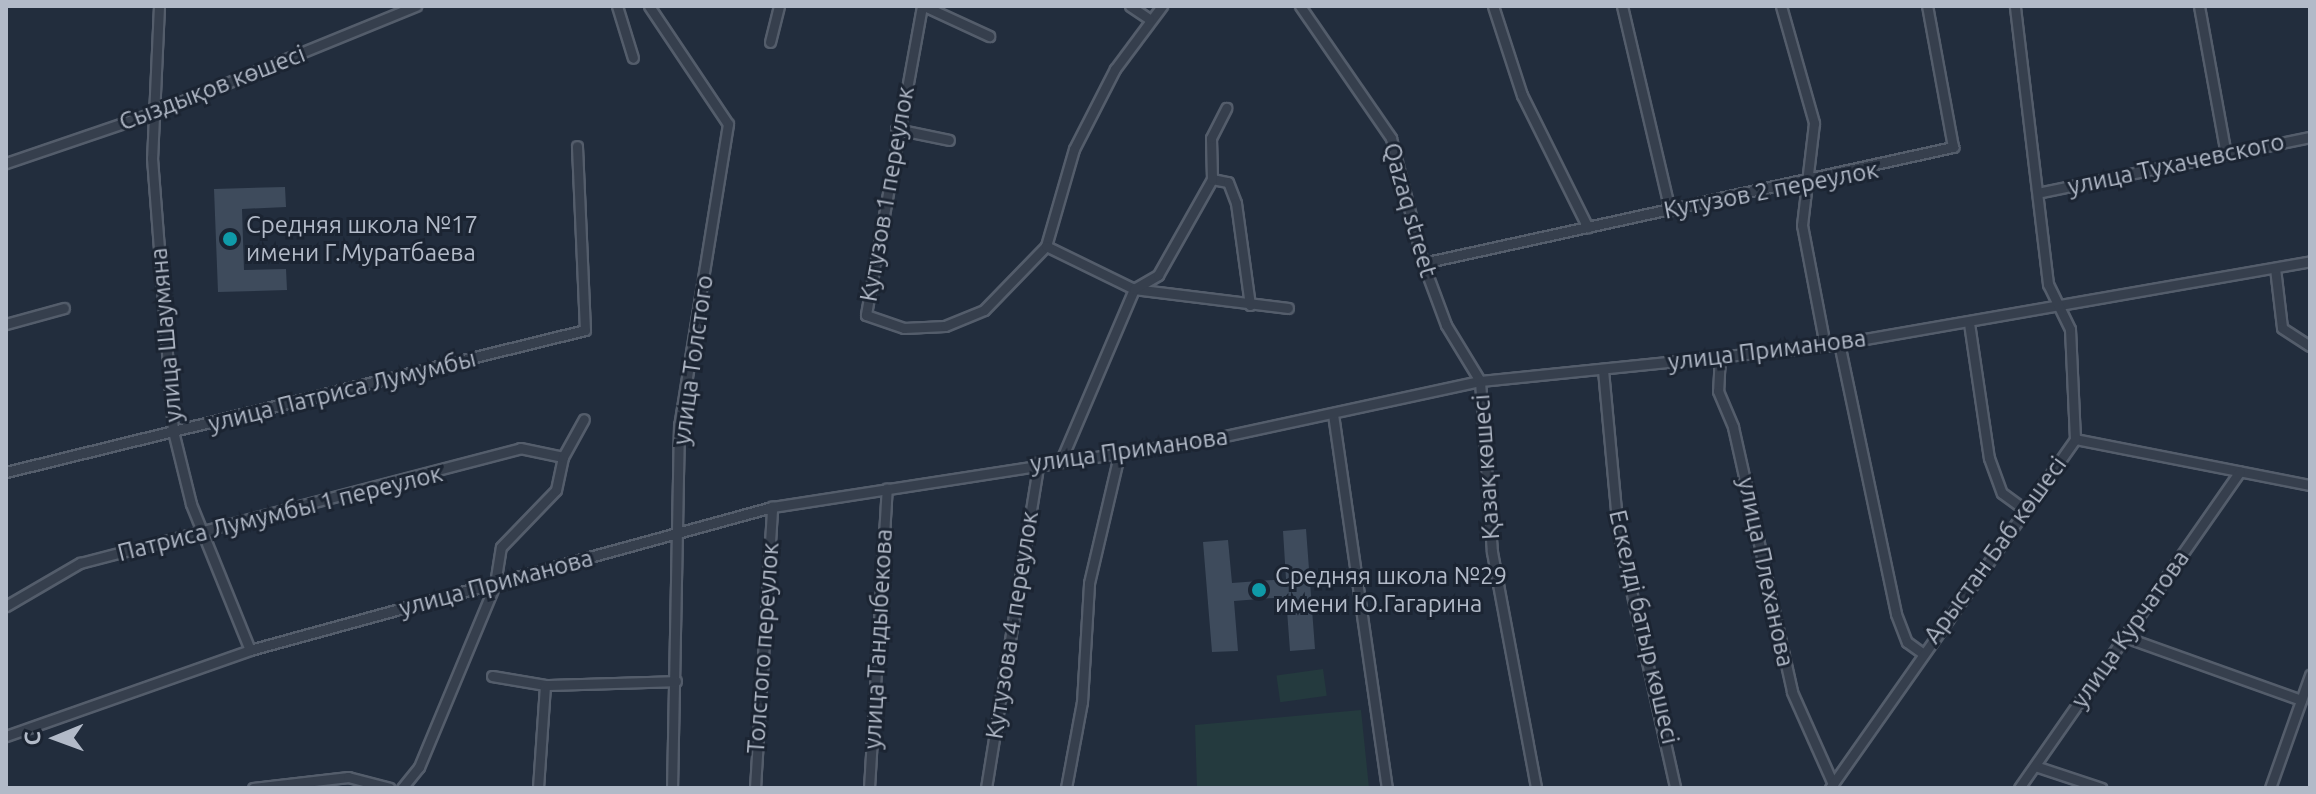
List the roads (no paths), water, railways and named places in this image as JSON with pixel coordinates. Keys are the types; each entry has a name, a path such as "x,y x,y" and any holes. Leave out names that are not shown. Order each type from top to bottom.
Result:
{"street":[{"name":"улица Шаумяна","path":"159,6 152,158 173,431 203,533 250,650"},
{"name":"Сыздықов көшесі","path":"6,163 156,112 391,11 416,6"},
{"path":"617,6 633,58"},
{"name":"улица Толстого","path":"649,6 728,124 679,425 672,788"},
{"path":"770,42 779,6"},
{"path":"923,6 989,36"},
{"name":"Кутузов 1 переулок","path":"923,6 896,129 866,315 904,328 945,326 984,310 1046,246 1074,149 1149,19 1162,6"},
{"path":"1130,6 1149,19"},
{"name":"Qazaq street","path":"1300,6 1391,138 1423,263 1446,325 1480,381"},
{"path":"1493,6 1522,95 1588,228"},
{"path":"1622,6 1670,210"},
{"path":"1781,6 1814,123 1802,225 1825,346"},
{"name":"Кутузов 2 переулок","path":"1423,263 1809,181 1953,147 1927,6"},
{"name":"Арыстан Баб көшесі","path":"1832,786 1922,653 2075,439 2070,329 2057,308 2048,284 2042,192 2015,6"},
{"path":"2199,6 2226,154"},
{"path":"1062,458 1134,289 1158,275 1212,179 1211,138 1226,108"},
{"path":"896,129 949,140"},
{"name":"улица Тухачевского","path":"2042,192 2310,137"},
{"name":"улица Патриса Лумумбы","path":"6,472 585,330 577,146"},
{"path":"1212,179 1228,182 1236,203 1250,305"},
{"path":"1046,246 1134,289 1288,308"},
{"name":"улица Приманова","path":"6,736 250,650 772,507 1062,458 1119,455 1333,414 1480,381 1825,346 2057,308 2310,261"},
{"path":"2275,268 2282,328 2310,346"},
{"path":"6,324 64,308"},
{"path":"1969,323 1989,458 2002,493 2025,510"},
{"path":"1839,343 1896,614 1907,642 1922,653"},
{"name":"улица Плеханова","path":"1720,355 1718,391 1733,427 1792,692 1832,786"},
{"name":"Ескелді батыр көшесі","path":"1603,370 1618,532 1675,788"},
{"name":"Қазақ көшесі","path":"1480,381 1492,552 1536,788"},
{"path":"1333,414 1387,788"},
{"path":"402,788 419,767 495,584 501,547 556,490 563,457 584,419"},
{"path":"2075,439 2310,485"},
{"name":"Патриса Лумумбы 1 переулок","path":"6,606 80,563 520,448 563,457"},
{"path":"1066,788 1082,702 1089,583 1119,455"},
{"name":"Кутузова 4 переулок","path":"986,788 1039,462"},
{"name":"улица Курчатова","path":"2019,788 2240,471"},
{"name":"улица Тандыбекова","path":"869,788 887,489"},
{"name":"Толстого переулок","path":"755,788 772,507"},
{"path":"2125,637 2301,700"},
{"path":"2270,788 2310,675"},
{"path":"492,676 545,685 676,681"},
{"path":"538,788 545,685"},
{"path":"2035,766 2101,788"},
{"path":"253,788 348,777 390,788"}],"place":[{"name":"Средняя школа №17 имени Г.Муратбаева","path":"230,239"},
{"name":"Средняя школа №29 имени Ю.Гагарина","path":"1259,590"}]}
